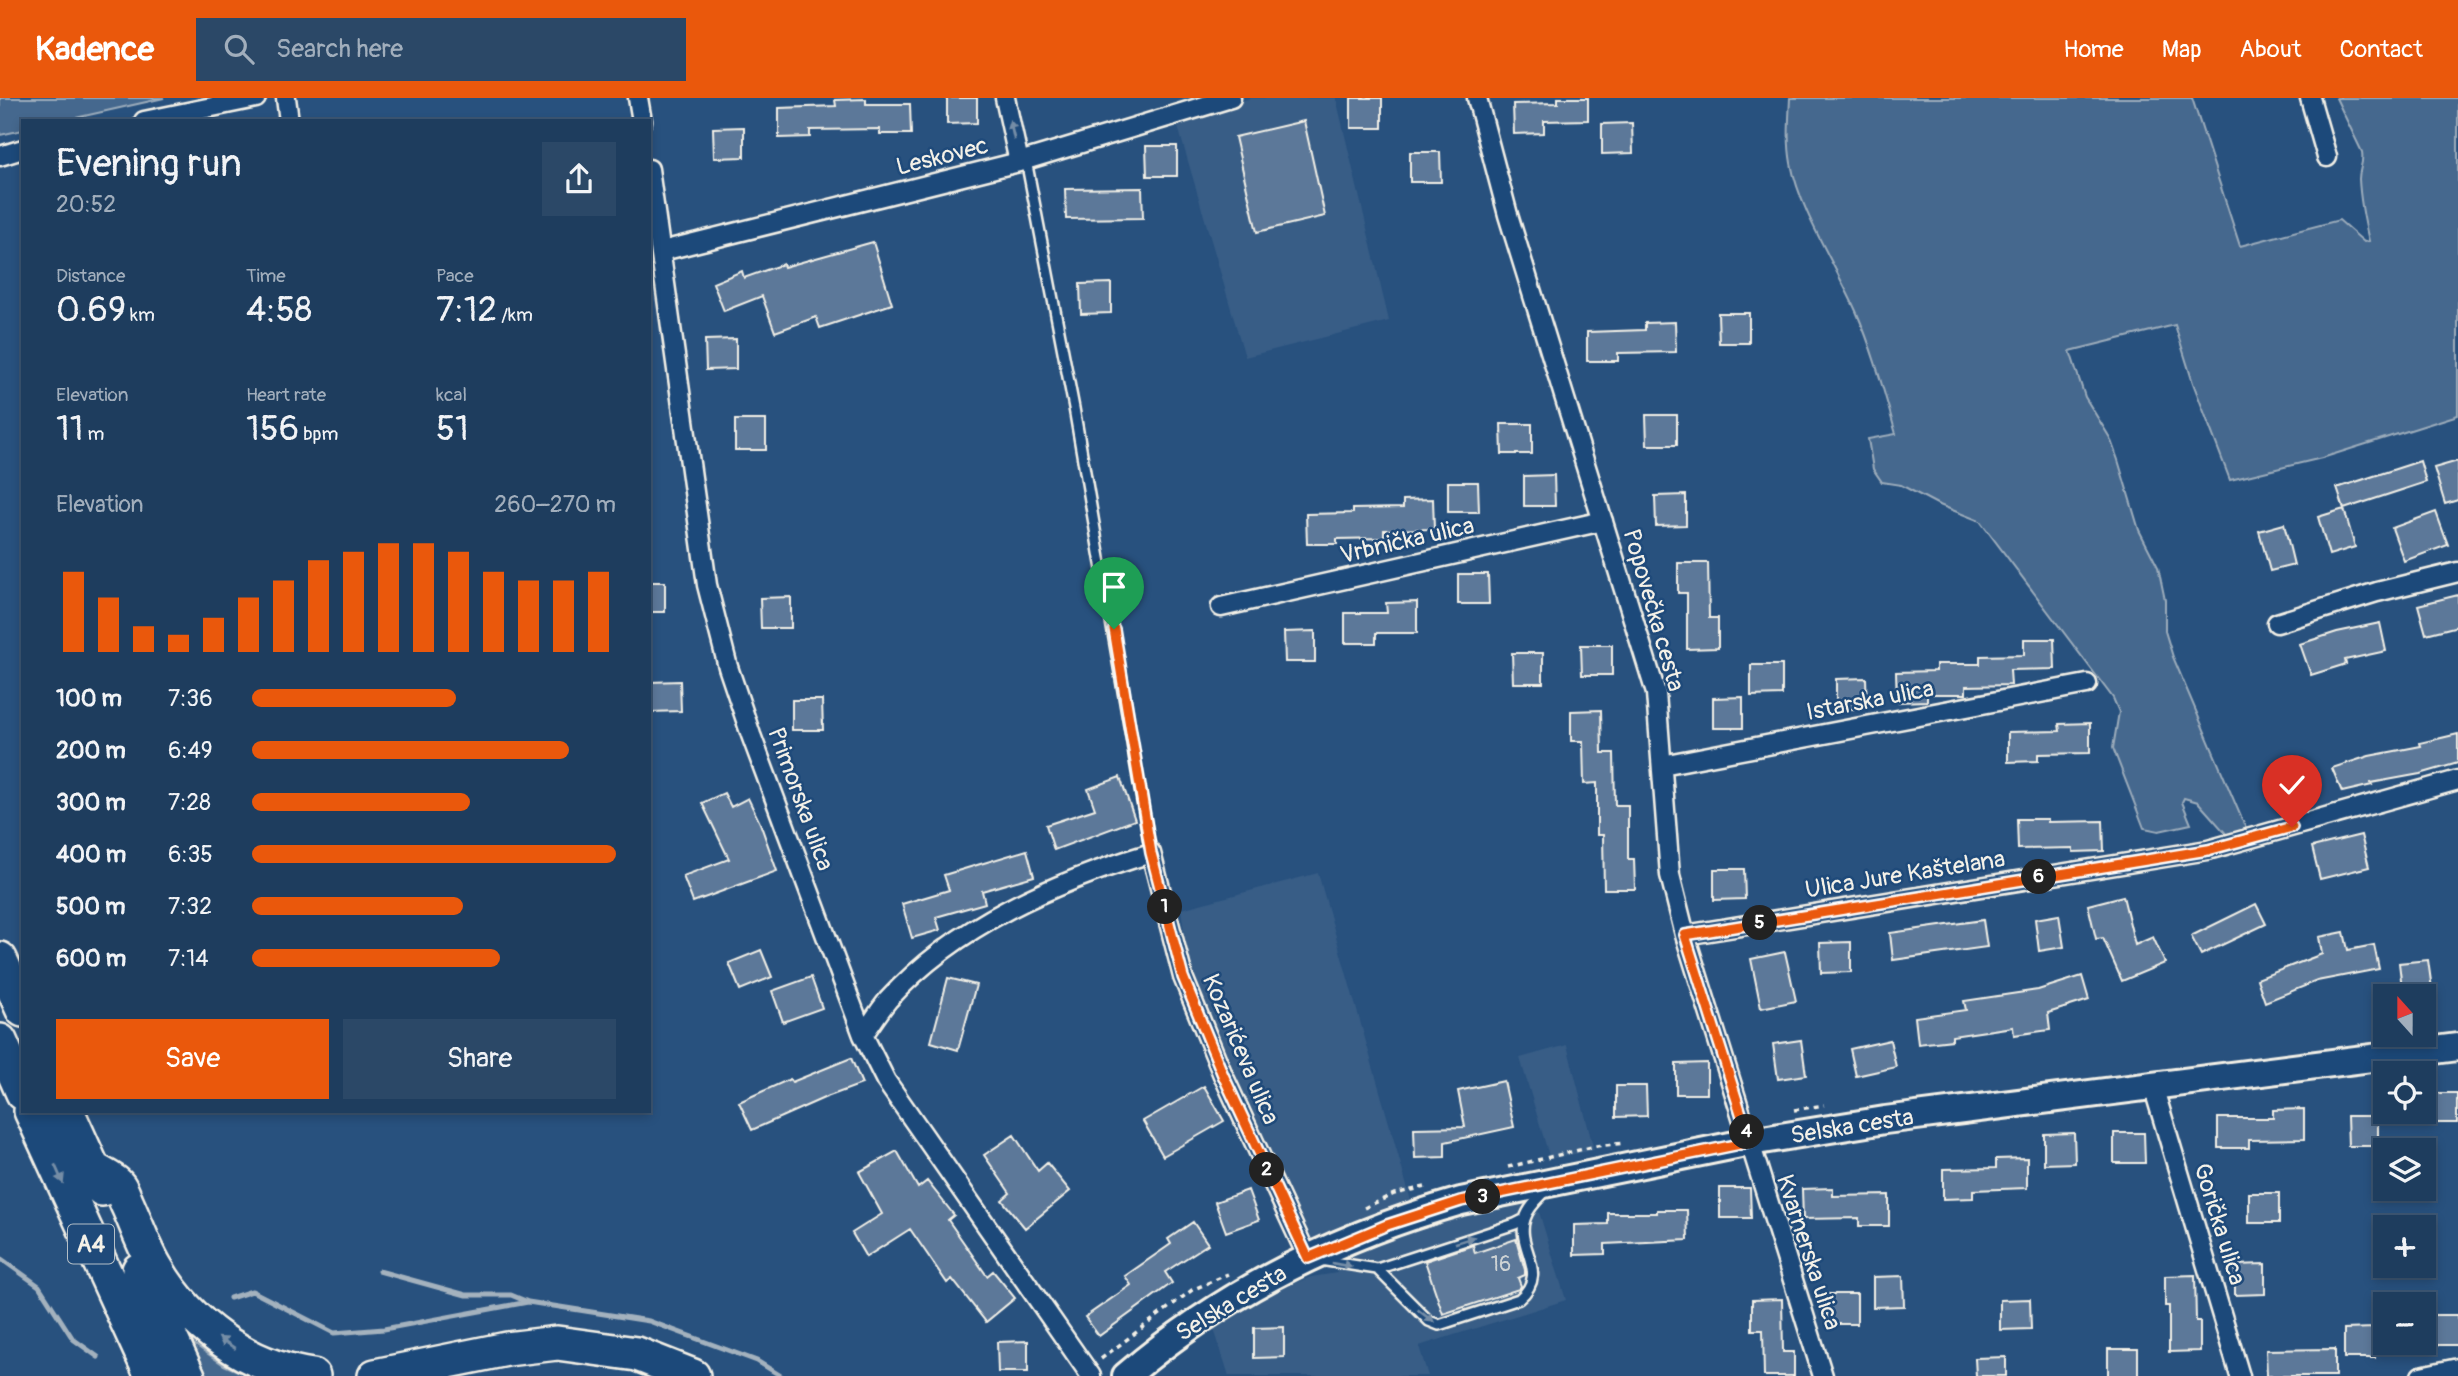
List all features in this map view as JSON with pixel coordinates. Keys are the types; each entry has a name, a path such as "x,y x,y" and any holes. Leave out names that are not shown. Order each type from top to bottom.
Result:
{"highway":[{"path":"0,959 21,1006"},
{"path":"0,1041 21,1088"},
{"name":"A4","path":"32,1113 152,1376"},
{"name":"A4","path":"68,1113 188,1376"},
{"path":"92,1168 119,1186 154,1265 175,1296 198,1322 257,1361 287,1373 313,1376"},
{"path":"375,1376 533,1345 557,1343 637,1354 693,1376"},
{"path":"480,1376 522,1360 582,1347"}],"main road":[{"name":"Selska cesta","path":"1126,1376 1202,1317 1236,1295 1350,1239 1461,1201 1750,1142 1924,1114 2458,1047"}],"street":[{"path":"154,119 256,98"},
{"path":"286,98 289,119"},
{"path":"638,98 642,119"},
{"path":"1005,98 1022,161"},
{"name":"Leskovec","path":"662,251 1022,161 1231,98"},
{"name":"Popovečka cesta","path":"1477,98 1508,215 1656,693 1670,875 1685,935 1750,1142"},
{"path":"2310,98 2327,157"},
{"path":"0,156 21,150"},
{"name":"Primorska ulica","path":"651,182 710,596 751,735 863,1035 886,1081 1089,1373"},
{"name":"Vrbnička ulica","path":"1221,607 1603,521"},
{"path":"2277,623 2377,592 2458,572"},
{"name":"Istarska ulica","path":"1662,765 2087,684"},
{"name":"Ulica Jure Kaštelana","path":"1685,935 2208,850 2458,780"},
{"path":"863,1035 887,1001 935,956 1008,908 1091,871 1151,853"},
{"name":"Kozarićeva ulica","path":"1151,853 1183,977 1223,1075 1308,1258"},
{"name":"Gorička ulica","path":"2152,1086 2240,1376"},
{"name":"Kvarnerska ulica","path":"1750,1142 1823,1376"},
{"path":"2421,1376 2458,1368"}],"lane":[{"path":"1022,161 1072,395 1151,853"},
{"path":"1377,1269 1429,1321 1439,1325 1519,1299 1532,1283 1533,1272 1523,1231 1525,1219 1534,1203 1554,1182"},
{"path":"1308,1258 1377,1269 1525,1219"}],"path":[{"path":"1498,1169 1596,1146 1635,1141"},
{"path":"1089,1373 1181,1299"}],"shaded area":[{"path":"0,98 164,98 71,119 21,119 21,130 0,135"},
{"path":"1251,98 1336,98 1389,321 1245,357 1176,120"},
{"path":"1790,98 2192,98 2240,246 2339,220 2364,242 2369,241 2362,210 2359,175 2362,152 2336,98 2458,98 2458,415 2322,458 2230,480 2193,383 2175,325 2070,351 2085,397 2110,438 2139,530 2158,567 2165,600 2165,631 2173,657 2247,831 2228,836 2198,802 2184,798 2182,802 2191,824 2159,831 2144,828 2113,748 2119,712 2113,698 1980,521 1937,504 1901,485 1882,482 1873,469 1868,439 1896,434 1862,326 1795,181 1789,147"},
{"path":"1318,873 1412,1204 1314,1243 1227,1060 1189,968 1181,909"},
{"path":"1567,1045 1594,1150 1550,1159 1520,1058"},
{"path":"1516,1199 1539,1212 1566,1300 1419,1346 1428,1376 1229,1376 1213,1326 1292,1284 1311,1277 1337,1273 1330,1253 1403,1227"},
{"path":"191,1342 224,1365 250,1376 208,1376"}],"building":[{"path":"947,98 977,98 977,123 947,124"},
{"path":"1351,98 1382,98 1382,128 1351,128"},
{"path":"1558,98 1588,98 1588,120 1544,121 1544,133 1514,134 1513,104 1558,103"},
{"path":"866,99 866,104 910,104 911,134 880,134 880,129 810,130 810,137 779,138 779,108 836,106 835,100"},
{"path":"1304,121 1325,216 1257,232 1235,137"},
{"path":"1632,123 1633,153 1602,154 1602,124"},
{"path":"744,127 744,157 714,158 713,128"},
{"path":"1146,146 1177,146 1177,176 1147,176"},
{"path":"1410,152 1440,152 1441,182 1410,182"},
{"path":"1142,188 1143,218 1066,219 1065,189"},
{"path":"873,242 892,304 820,328 816,317 775,332 762,296 724,311 713,283 742,271 744,278 783,264 784,267"},
{"path":"1111,283 1111,313 1081,314 1080,284"},
{"path":"1718,313 1749,313 1749,343 1719,343"},
{"path":"1675,322 1676,352 1618,353 1618,361 1587,361 1587,332 1645,330 1645,323"},
{"path":"736,339 736,369 706,370 705,340"},
{"path":"1646,415 1677,415 1677,445 1647,445"},
{"path":"735,420 766,420 766,450 735,450"},
{"path":"1501,424 1532,424 1532,454 1502,454"},
{"path":"2420,461 2426,482 2344,509 2337,488"},
{"path":"2458,461 2458,500 2445,504 2434,468"},
{"path":"1554,475 1555,506 1524,506 1524,476"},
{"path":"1448,482 1478,482 1479,512 1448,512"},
{"path":"1686,495 1686,525 1656,526 1655,496"},
{"path":"1433,499 1434,529 1384,530 1384,538 1337,539 1337,544 1307,544 1306,514 1403,508 1403,500"},
{"path":"2344,509 2355,547 2329,555 2318,517"},
{"path":"2436,512 2448,545 2404,561 2392,528"},
{"path":"2284,524 2294,565 2270,571 2259,531"},
{"path":"1678,563 1708,563 1709,618 1718,618 1718,648 1687,649 1687,593 1678,593"},
{"path":"1458,574 1488,574 1489,604 1458,604"},
{"path":"651,582 665,582 665,612 651,612"},
{"path":"2458,595 2458,626 2426,634 2418,605"},
{"path":"791,597 791,628 761,628 760,598"},
{"path":"1417,602 1417,633 1376,633 1376,643 1345,643 1345,613 1387,613 1386,603"},
{"path":"2380,623 2386,651 2345,660 2346,664 2311,675 2300,644 2337,632"},
{"path":"1315,631 1315,662 1285,662 1284,632"},
{"path":"2024,639 2054,639 2055,669 2010,670 2011,685 1966,686 1966,694 1927,694 1927,701 1897,702 1896,672 1936,671 1936,664 1980,664 1980,656 2024,655"},
{"path":"1581,645 1612,645 1612,675 1582,675"},
{"path":"1512,653 1543,653 1543,683 1513,683"},
{"path":"1751,665 1782,665 1782,695 1751,696"},
{"path":"1866,678 1867,709 1836,709 1836,679"},
{"path":"680,681 681,711 651,712 651,682"},
{"path":"1743,697 1743,728 1713,728 1713,698"},
{"path":"792,700 822,700 823,730 792,730"},
{"path":"1601,710 1602,753 1614,753 1615,805 1628,805 1628,859 1634,859 1635,889 1604,889 1603,835 1597,835 1597,783 1584,784 1583,741 1571,741 1571,711"},
{"path":"2090,723 2090,753 2038,754 2038,761 2008,762 2008,732 2060,731 2059,724"},
{"path":"2458,734 2458,763 2420,774 2371,783 2372,785 2342,792 2332,768 2369,756 2421,746 2420,743"},
{"path":"1120,777 1135,820 1054,850 1046,825 1095,809 1088,789"},
{"path":"724,793 731,807 748,798 777,871 693,902 683,876 729,859 702,803"},
{"path":"2017,819 2048,819 2048,822 2103,821 2104,851 2073,852 2073,848 2018,849"},
{"path":"2361,835 2369,867 2320,879 2312,847"},
{"path":"1027,850 1034,876 982,891 985,903 936,917 940,930 912,938 902,904 949,890 944,875"},
{"path":"1714,869 1744,869 1745,899 1714,900"},
{"path":"2123,896 2135,945 2153,937 2165,963 2122,981 2103,938 2096,939 2088,905"},
{"path":"2256,904 2266,924 2201,955 2191,936"},
{"path":"2059,915 2064,947 2039,951 2035,919"},
{"path":"1983,920 1987,947 1893,960 1890,933"},
{"path":"2344,932 2348,950 2374,945 2379,969 2317,981 2265,1002 2257,979 2322,954 2319,937"},
{"path":"1851,942 1851,972 1821,973 1820,943"},
{"path":"761,950 772,977 740,990 729,963"},
{"path":"1785,952 1796,1001 1761,1008 1751,959"},
{"path":"2428,960 2431,984 2402,984 2399,963"},
{"path":"2082,976 2089,1000 2048,1013 2050,1030 2014,1035 2013,1027 1918,1044 1915,1017 1966,1010 1964,1001 2038,990"},
{"path":"811,977 822,1008 783,1022 772,991"},
{"path":"948,978 976,985 958,1050 931,1042"},
{"path":"1801,1040 1806,1075 1778,1079 1773,1044"},
{"path":"1890,1040 1896,1067 1856,1076 1850,1049"},
{"path":"851,1058 862,1084 752,1130 739,1102 790,1079 792,1082"},
{"path":"1707,1063 1707,1094 1676,1094 1676,1064"},
{"path":"1504,1081 1514,1127 1445,1142 1445,1157 1415,1158 1414,1128 1465,1127 1458,1091"},
{"path":"1204,1086 1224,1121 1163,1156 1143,1121"},
{"path":"1616,1086 1646,1086 1647,1116 1616,1117"},
{"path":"2436,1093 2457,1093 2457,1123 2436,1123"},
{"path":"2304,1109 2304,1139 2249,1140 2249,1148 2218,1148 2218,1118 2273,1118 2273,1110"},
{"path":"2347,1116 2373,1116 2373,1124 2378,1124 2378,1138 2373,1138 2373,1146 2348,1146"},
{"path":"2074,1133 2075,1163 2044,1164 2044,1134"},
{"path":"2114,1133 2144,1133 2145,1163 2114,1163"},
{"path":"1014,1135 1038,1171 1047,1163 1070,1191 1025,1228 1002,1200 1010,1193 984,1155"},
{"path":"897,1151 918,1188 927,1181 954,1215 948,1220 987,1276 993,1271 1015,1298 986,1322 952,1279 947,1283 910,1229 866,1257 852,1233 882,1214 859,1172"},
{"path":"2027,1158 2027,1188 1973,1190 1973,1198 1943,1199 1943,1169 1996,1168 1996,1159"},
{"path":"1720,1188 1750,1188 1751,1218 1720,1218"},
{"path":"1833,1188 1833,1196 1889,1195 1889,1226 1859,1226 1859,1218 1803,1219 1802,1189"},
{"path":"1248,1190 1259,1220 1226,1232 1215,1202"},
{"path":"2249,1193 2279,1193 2279,1223 2249,1223"},
{"path":"1657,1210 1687,1210 1688,1240 1605,1244 1605,1254 1574,1255 1574,1225 1608,1224 1608,1213 1657,1213"},
{"path":"1193,1222 1208,1244 1165,1272 1172,1283 1099,1336 1085,1317 1131,1285 1125,1276 1171,1244 1168,1239"},
{"path":"1516,1239 1525,1270 1525,1275 1518,1278 1521,1286 1519,1289 1443,1314 1425,1261 1473,1245 1475,1253"},
{"path":"2265,1264 2265,1294 2235,1295 2235,1265"},
{"path":"2195,1275 2200,1351 2169,1352 2169,1306 2165,1306 2165,1276"},
{"path":"1903,1276 1904,1306 1873,1307 1873,1277"},
{"path":"1827,1294 1857,1294 1857,1324 1827,1324"},
{"path":"1782,1299 1783,1352 1794,1352 1794,1376 1764,1376 1763,1330 1752,1330 1752,1300"},
{"path":"2030,1299 2031,1329 2000,1330 2000,1300"},
{"path":"2436,1315 2458,1315 2458,1345 2436,1345"},
{"path":"1284,1327 1284,1357 1254,1358 1254,1328"},
{"path":"2373,1328 2375,1358 2344,1358 2344,1329"},
{"path":"1028,1341 1028,1372 998,1372 997,1342"},
{"path":"2108,1349 2138,1349 2138,1376 2108,1376"},
{"path":"2335,1349 2335,1376 2267,1376 2266,1350"},
{"path":"2006,1357 2006,1376 1976,1376 1975,1358"}],"waterway":[{"path":"0,1258 39,1286 73,1339 98,1357"},
{"path":"379,1271 466,1295 511,1295 528,1302"},
{"path":"230,1298 252,1291 334,1333 384,1329 528,1302 649,1321 757,1361 781,1376"}],"route":[{"path":"1114,629 1151,853 1183,977 1223,1075 1308,1258 1387,1225 1461,1201 1750,1142 1685,935 2208,850 2292,827"}]}
